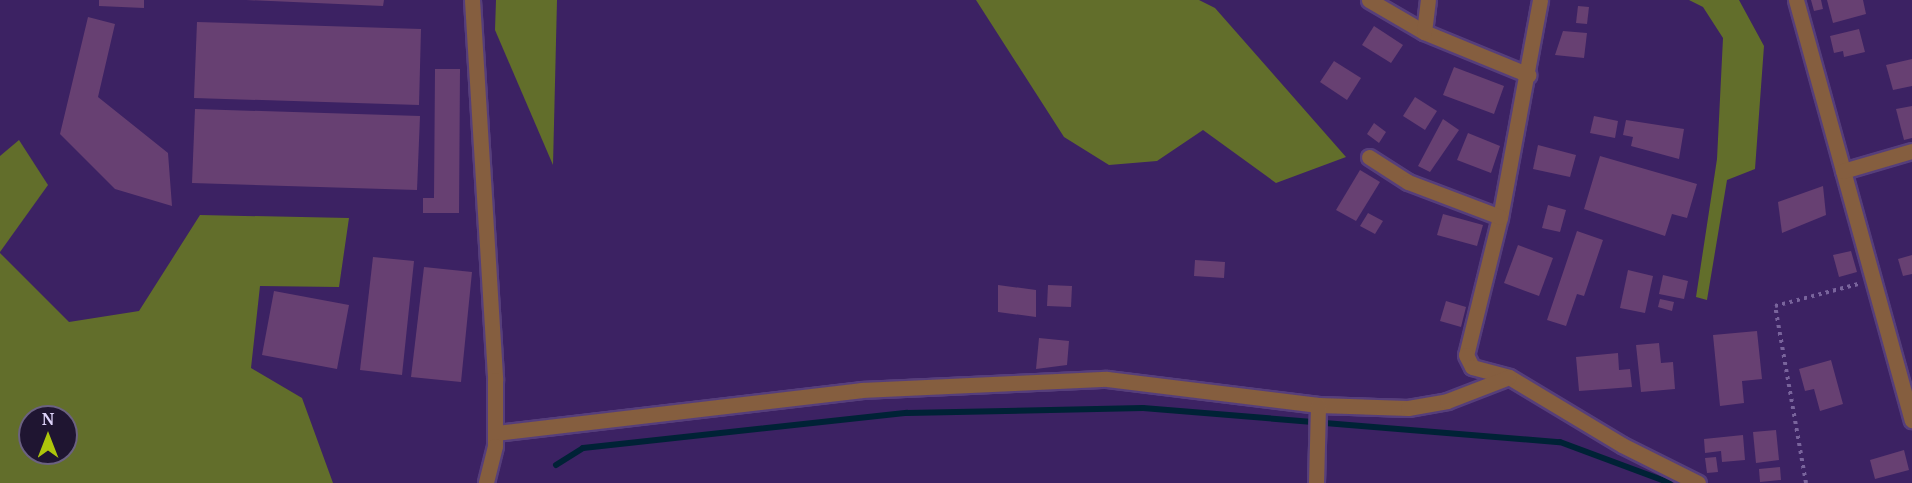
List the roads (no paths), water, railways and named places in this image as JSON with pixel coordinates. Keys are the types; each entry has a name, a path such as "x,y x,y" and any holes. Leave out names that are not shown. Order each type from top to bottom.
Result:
{"street":[{"path":"472,0 496,433 486,483"},
{"path":"1369,0 1424,32 1529,75"},
{"path":"1424,32 1428,0"},
{"path":"1540,0 1529,75 1500,217 1466,355 1472,367 1509,377 1622,445 1698,483"},
{"path":"1796,0 1912,420"},
{"path":"1843,171 1912,151"},
{"path":"1369,157 1408,182 1500,217"},
{"path":"496,433 861,390 1107,379 1318,405 1408,408 1447,401 1509,377"},
{"path":"1316,483 1318,405"}],"waterway":[{"path":"556,465 583,448 907,413 1143,408 1560,442 1670,483"}]}
